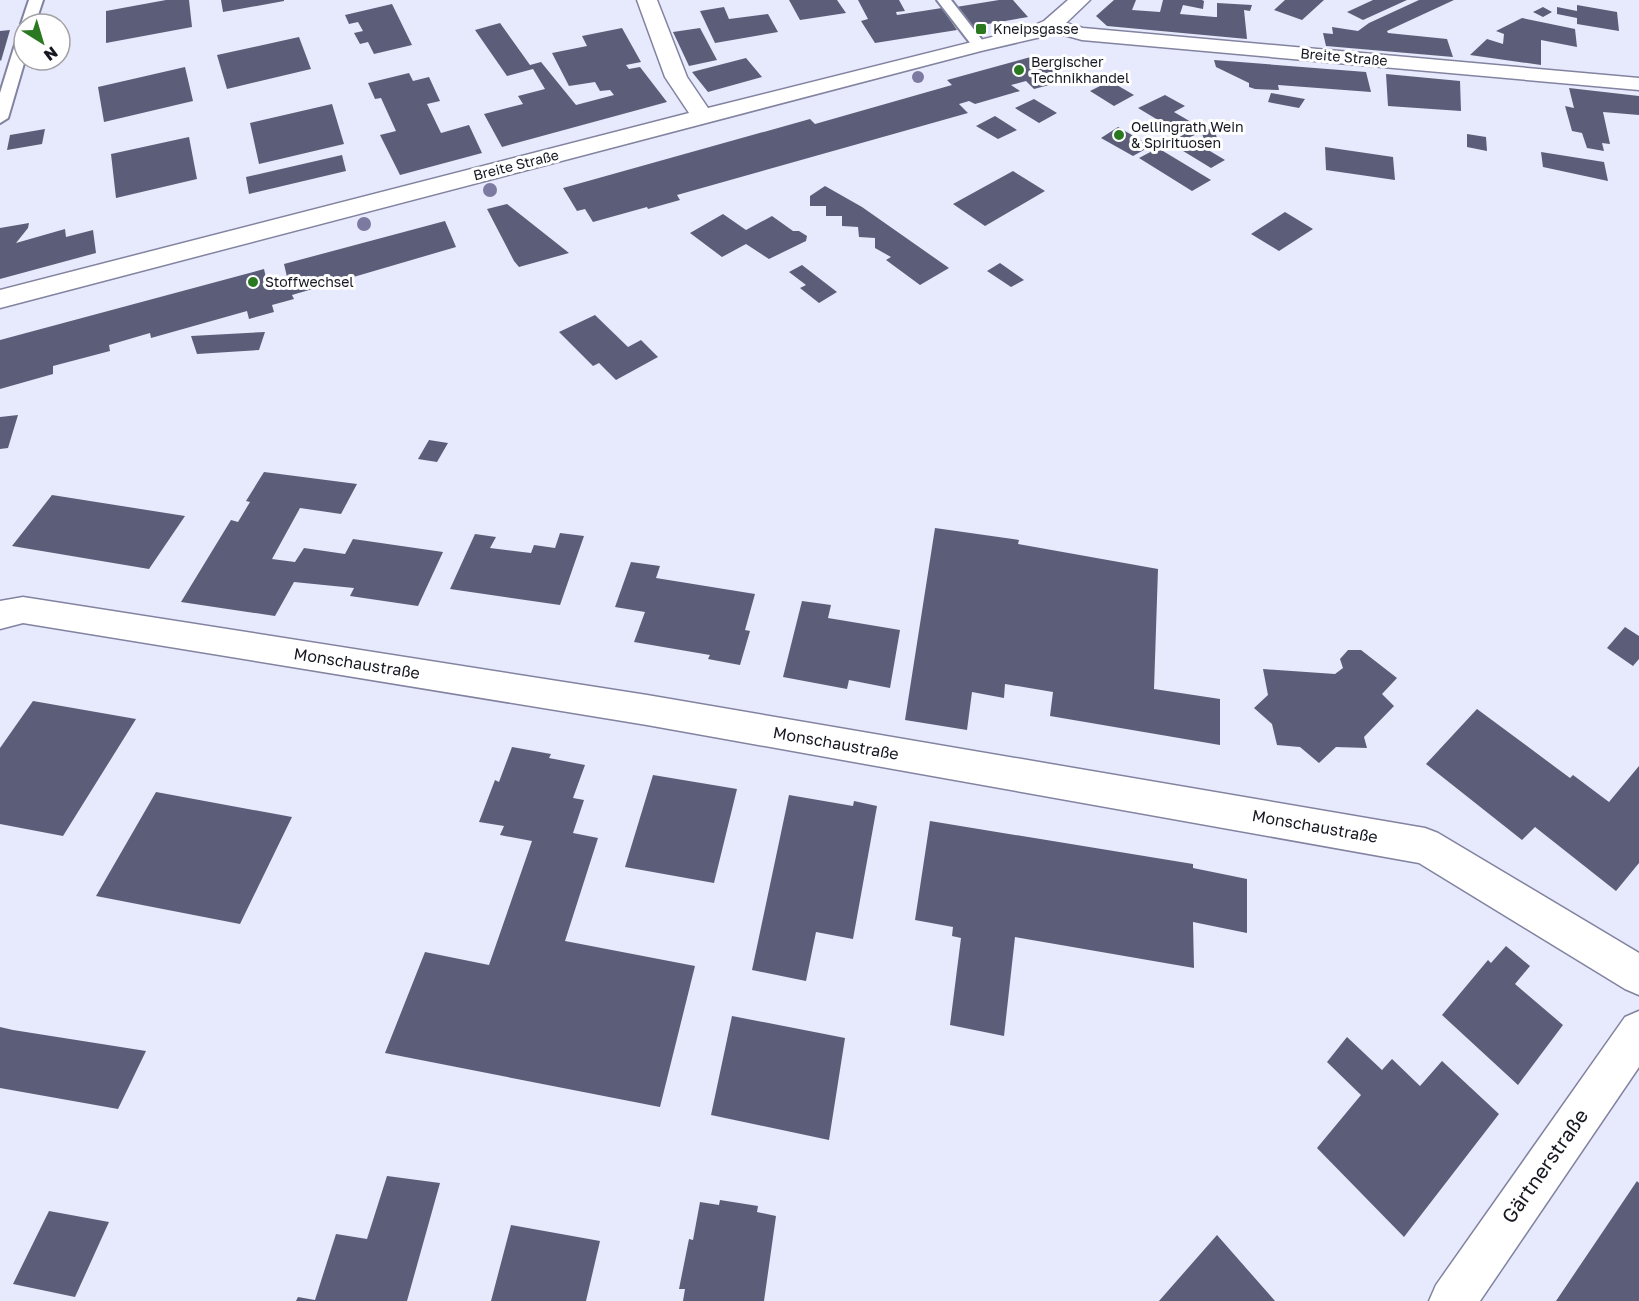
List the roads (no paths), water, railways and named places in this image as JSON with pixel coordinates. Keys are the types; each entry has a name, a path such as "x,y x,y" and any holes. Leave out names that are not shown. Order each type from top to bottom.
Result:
{"street":[{"path":"647,0 676,77 703,117"},
{"path":"1042,29 1080,0"},
{"name":"Breite Straße","path":"0,299 1042,29 1639,84"},
{"name":"Monschaustraße","path":"0,615 23,610 647,710 1425,846 1639,975"},
{"name":"Gärtnerstraße","path":"1452,1301 1639,1031"}],"lane":[{"path":"944,0 979,45"},
{"path":"0,118 14,72"}],"place":[{"name":"Kneipsgasse","path":"981,29"},
{"name":"Bergischer Technikhandel","path":"1019,70"},
{"name":"Oellingrath Wein & Spirituosen","path":"1119,135"},
{"name":"Stoffwechsel","path":"253,282"}]}
